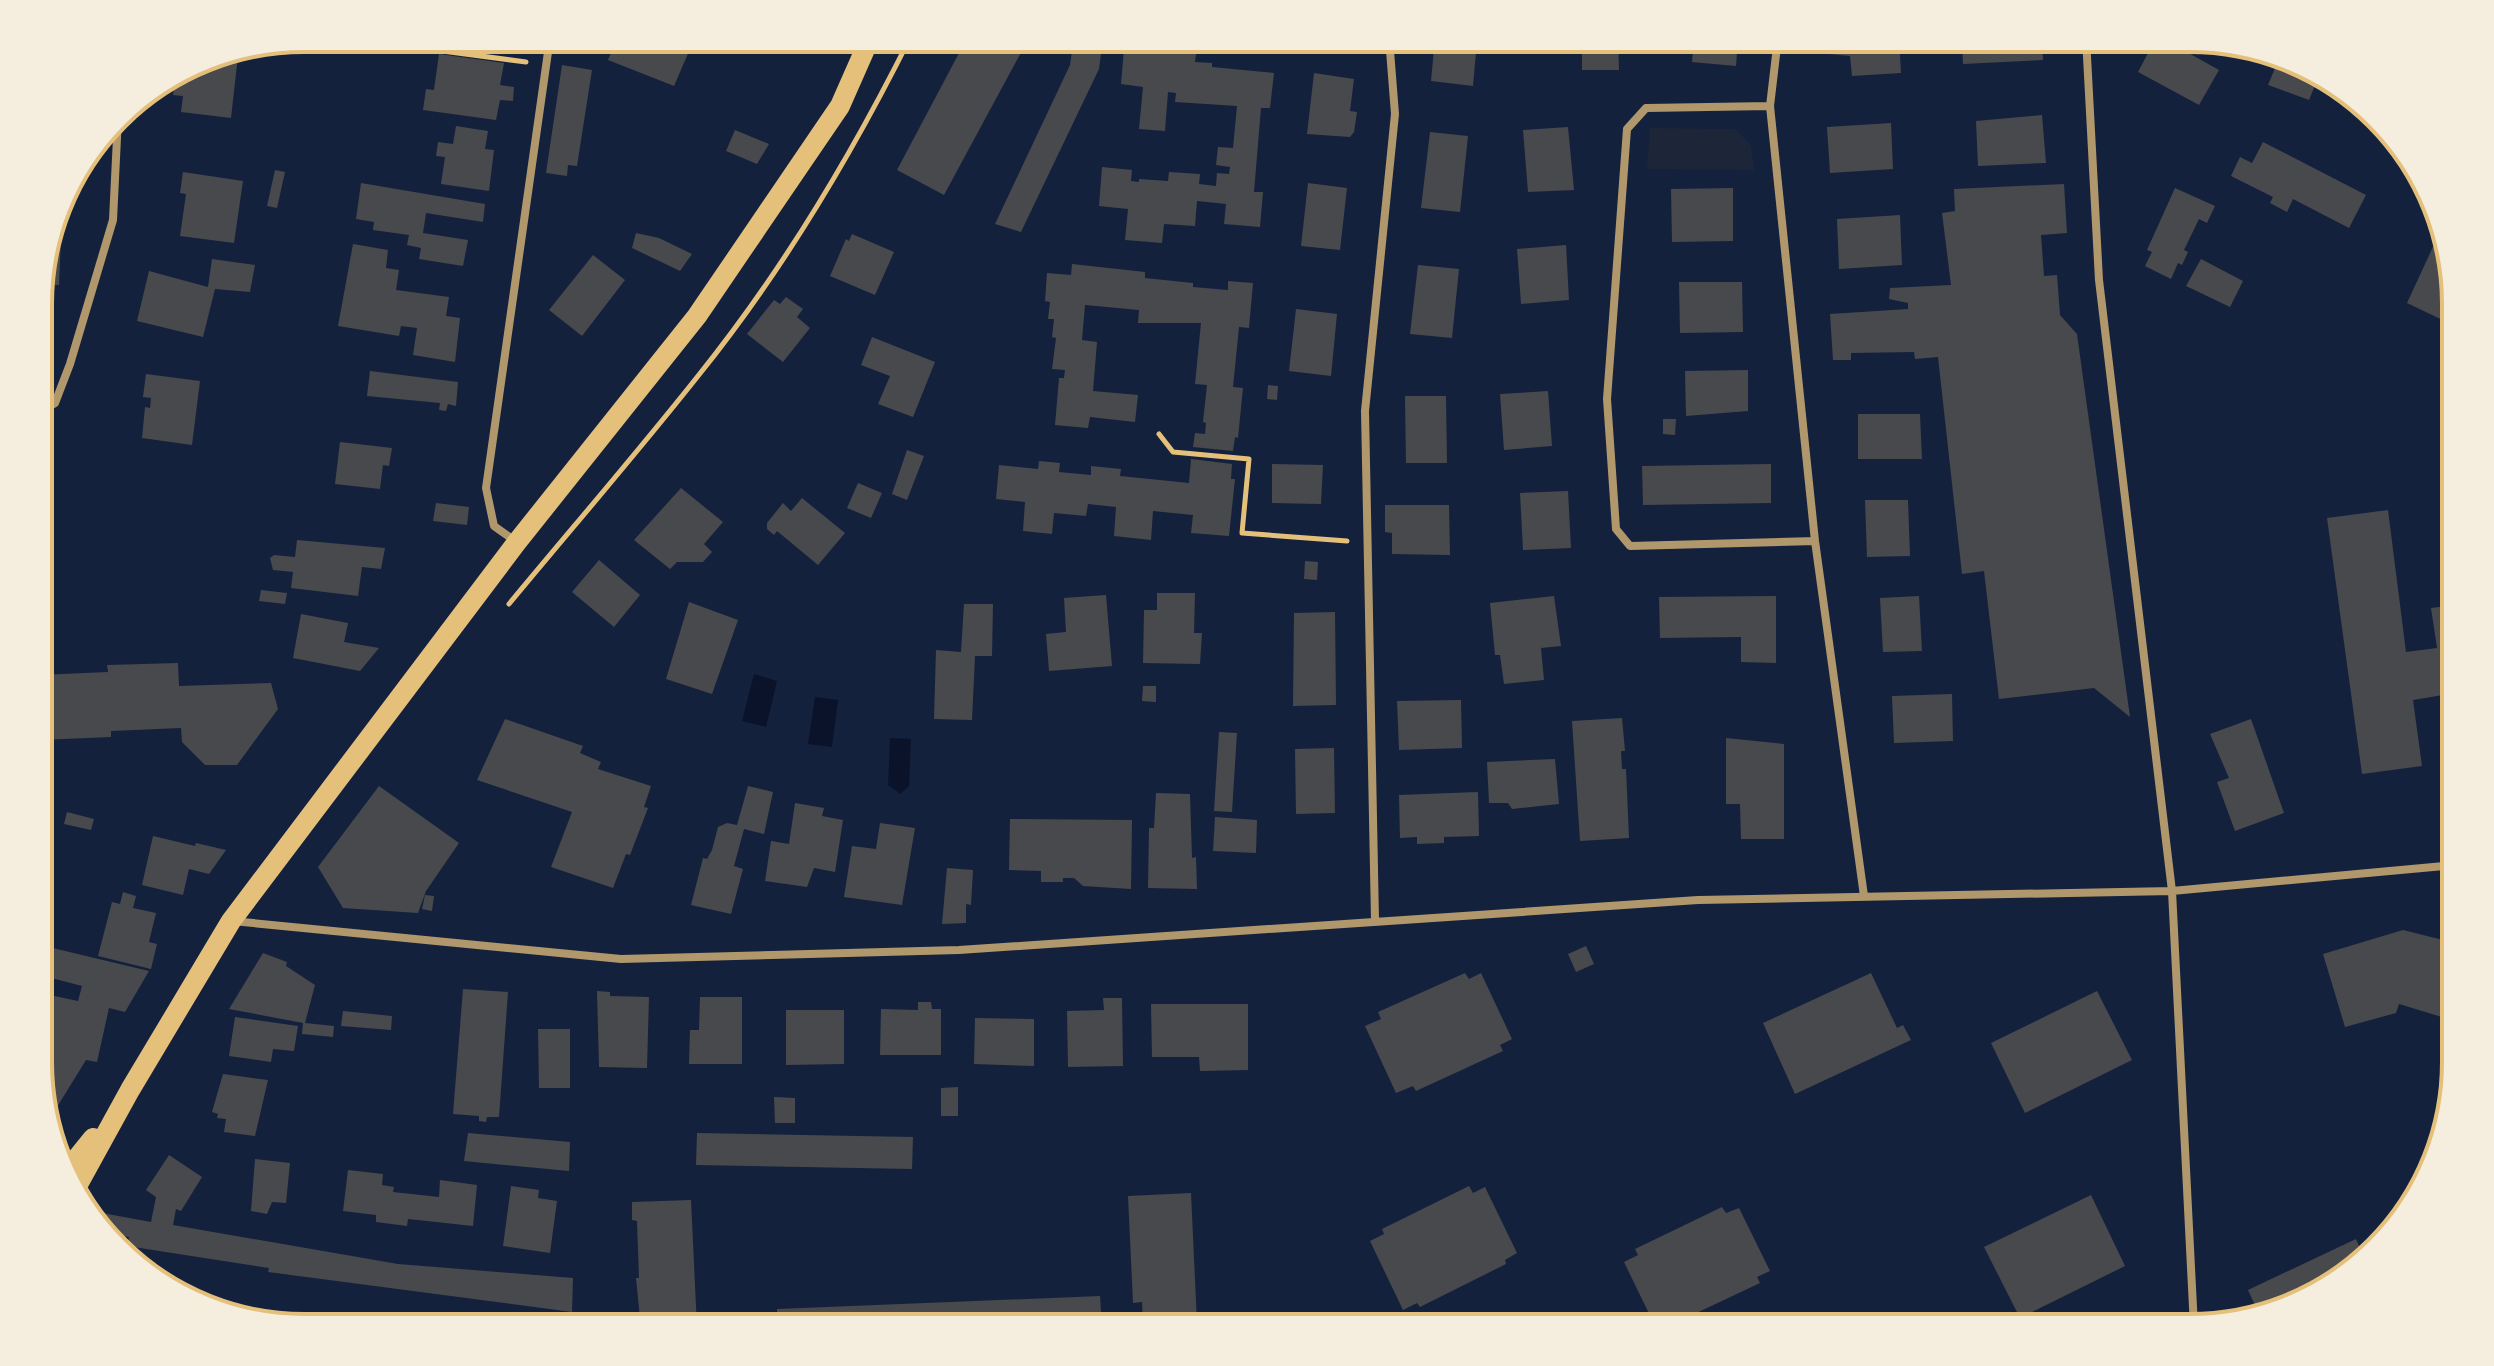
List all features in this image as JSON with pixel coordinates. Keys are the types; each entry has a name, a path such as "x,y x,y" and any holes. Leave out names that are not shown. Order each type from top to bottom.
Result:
{"main road":[{"path":"81,1179 231,921 517,542 697,316 840,106 864,52"},
{"path":"73,1162 130,1090"}],"street":[{"path":"517,542 494,526 486,488 548,52"},
{"path":"1375,920 1365,411 1395,114 1390,52"},
{"path":"1776,52 1770,106 1815,541 1864,896"},
{"path":"2087,52 2099,280 2172,891 2193,1313"},
{"path":"1770,106 1646,108 1627,129 1607,399 1616,529 1630,546 1815,541"},
{"path":"52,405 70,364 113,220 117,136"},
{"path":"231,921 621,959 959,950 1698,900 2172,891 2441,866"}],"path":[{"path":"449,52 547,65"},
{"path":"506,608 699,374 761,288 850,153 903,52"},
{"path":"1159,434 1173,452 1249,459 1242,533 1368,543"}],"shaded area":[{"path":"1650,128 1735,129 1751,145 1754,170 1647,169"},
{"path":"754,674 777,681 766,727 742,721"},
{"path":"815,697 838,700 832,747 808,744"},
{"path":"890,738 911,739 909,786 900,794 888,785"}],"building":[{"path":"612,52 689,52 674,86 608,60"},
{"path":"960,52 1021,52 944,195 897,170"},
{"path":"1072,52 1101,52 1099,69 1021,232 995,224 1070,65"},
{"path":"1124,52 1196,52 1195,62 1212,63 1212,67 1274,73 1270,108 1261,108 1254,192 1263,192 1260,227 1224,224 1226,204 1197,201 1195,226 1164,224 1162,243 1125,240 1128,209 1099,206 1102,167 1132,170 1131,181 1139,182 1139,179 1168,181 1169,172 1200,174 1199,184 1216,186 1217,173 1229,174 1230,167 1216,165 1218,147 1233,148 1237,106 1175,102 1176,93 1168,92 1165,131 1139,129 1143,87 1121,84"},
{"path":"1434,52 1476,52 1473,86 1431,81"},
{"path":"1582,52 1618,52 1619,70 1582,70"},
{"path":"1693,52 1737,52 1736,66 1692,62"},
{"path":"1900,52 1901,73 1852,76 1850,56 1829,54"},
{"path":"1962,52 2043,52 2043,60 1963,64"},
{"path":"2149,52 2187,52 2219,70 2199,105 2138,72"},
{"path":"439,54 504,63 500,85 514,87 513,101 500,100 496,120 423,110 426,89 434,90"},
{"path":"237,61 231,118 181,112 183,96 173,95 174,89 193,78"},
{"path":"562,65 592,70 577,166 568,165 567,176 546,173"},
{"path":"2275,68 2315,85 2309,100 2268,85"},
{"path":"1314,73 1354,79 1350,111 1357,112 1354,132 1350,137 1307,134"},
{"path":"2042,115 2046,163 1978,166 1976,121"},
{"path":"1891,123 1893,169 1830,173 1827,127"},
{"path":"456,126 488,131 485,149 494,150 489,191 441,184 445,157 436,156 438,142 453,144"},
{"path":"1568,127 1574,190 1528,192 1523,130"},
{"path":"735,130 769,144 757,164 726,151"},
{"path":"1430,132 1468,136 1460,212 1421,208"},
{"path":"2263,142 2366,195 2349,228 2293,199 2287,212 2270,203 2273,197 2231,176 2240,157 2252,163"},
{"path":"275,170 285,172 277,208 267,206"},
{"path":"183,172 243,181 234,243 180,236 186,194 180,193"},
{"path":"361,183 485,204 483,222 426,213 423,233 468,240 463,266 419,259 421,248 407,245 409,235 373,230 374,222 356,219"},
{"path":"1308,183 1347,188 1340,250 1301,246"},
{"path":"2064,184 2067,233 2041,235 2044,276 2057,275 2060,315 2077,334 2130,717 2094,688 1999,699 1984,571 1962,574 1938,357 1915,359 1914,352 1851,353 1851,360 1833,360 1830,314 1908,309 1908,303 1889,299 1890,288 1951,285 1942,213 1955,211 1954,189"},
{"path":"1733,188 1733,241 1672,242 1671,189"},
{"path":"2175,188 2215,206 2207,223 2199,219 2184,250 2188,252 2182,265 2178,263 2171,279 2145,266 2152,252 2147,250"},
{"path":"1900,215 1902,265 1839,269 1837,219"},
{"path":"636,233 659,238 692,254 680,271 632,248"},
{"path":"852,234 894,252 875,295 830,276 846,239 849,241"},
{"path":"61,239 59,285 53,285"},
{"path":"353,244 388,250 386,268 399,270 396,290 449,297 446,316 460,318 455,362 413,355 417,328 401,326 399,336 338,326"},
{"path":"2434,244 2441,288 2441,319 2407,303"},
{"path":"1566,245 1569,300 1521,304 1517,249"},
{"path":"593,255 625,280 582,336 549,310"},
{"path":"212,259 255,265 250,292 215,289 203,337 137,321 149,271 208,287"},
{"path":"2201,259 2243,281 2230,307 2186,286"},
{"path":"1072,264 1145,272 1145,278 1193,283 1193,287 1228,290 1228,281 1253,283 1249,328 1239,327 1233,387 1243,388 1238,438 1235,437 1233,451 1193,447 1195,433 1205,434 1206,423 1203,422 1207,385 1195,384 1201,323 1138,323 1139,310 1085,305 1082,340 1097,342 1093,391 1138,395 1135,422 1090,417 1088,428 1055,425 1059,378 1064,378 1065,370 1052,369 1056,338 1052,337 1054,319 1048,319 1050,302 1045,301 1047,273 1071,275"},
{"path":"1418,265 1459,269 1452,338 1410,334"},
{"path":"1679,282 1742,282 1743,332 1680,333"},
{"path":"786,297 803,309 797,317 810,328 783,362 747,334 774,300 780,304"},
{"path":"1296,309 1337,314 1331,376 1289,371"},
{"path":"872,337 935,362 913,417 878,404 890,376 861,365"},
{"path":"1748,370 1748,411 1686,416 1685,371"},
{"path":"370,371 458,382 456,406 448,404 446,411 439,410 440,403 367,396"},
{"path":"146,374 200,381 192,445 142,438 145,407 150,408 151,398 143,397"},
{"path":"1268,385 1278,386 1277,400 1267,399"},
{"path":"1548,391 1552,446 1504,450 1500,394"},
{"path":"1405,396 1446,396 1447,463 1406,463"},
{"path":"1858,414 1920,414 1922,459 1858,459"},
{"path":"1663,419 1676,419 1675,435 1663,434"},
{"path":"340,442 392,448 389,466 383,465 380,489 335,484"},
{"path":"907,450 924,456 907,500 892,494"},
{"path":"1191,459 1232,464 1231,479 1235,479 1229,536 1191,533 1193,515 1153,511 1151,540 1114,536 1116,507 1088,504 1086,516 1054,513 1052,534 1023,531 1025,502 996,499 999,465 1038,469 1039,461 1060,463 1059,472 1091,475 1091,466 1121,469 1120,476 1189,483"},
{"path":"1272,464 1323,465 1321,504 1272,503"},
{"path":"1771,464 1771,503 1643,505 1642,466"},
{"path":"858,483 882,493 871,518 847,508"},
{"path":"681,488 723,522 704,544 712,552 703,562 677,562 670,569 634,540"},
{"path":"1568,491 1571,548 1523,550 1520,493"},
{"path":"802,498 845,533 818,565 777,531 774,535 767,529 767,523 783,503 791,511"},
{"path":"1865,500 1908,500 1910,556 1867,557"},
{"path":"436,503 469,507 467,525 433,521"},
{"path":"1385,505 1449,505 1450,555 1392,554 1392,533 1385,532"},
{"path":"2388,510 2406,652 2437,648 2431,608 2441,607 2441,695 2413,700 2422,766 2362,774 2327,518"},
{"path":"297,540 385,548 381,569 362,567 358,596 291,588 293,572 273,570 270,558 274,555 295,557"},
{"path":"599,560 640,595 614,627 572,592"},
{"path":"1305,561 1318,562 1317,580 1304,579"},
{"path":"261,590 287,593 285,604 259,601"},
{"path":"1157,593 1195,593 1194,633 1202,633 1200,664 1143,663 1144,610 1157,610"},
{"path":"1106,595 1112,666 1049,671 1046,634 1066,632 1064,598"},
{"path":"1554,596 1561,646 1541,648 1544,680 1504,684 1500,655 1495,655 1490,603"},
{"path":"1776,596 1776,663 1741,662 1741,637 1660,638 1659,597"},
{"path":"1919,596 1922,651 1883,652 1880,598"},
{"path":"689,602 738,620 712,694 666,679"},
{"path":"964,604 993,604 992,656 975,656 972,720 934,719 936,650 961,652"},
{"path":"1335,612 1336,705 1293,706 1294,613"},
{"path":"301,614 348,623 344,642 379,648 360,671 293,658"},
{"path":"178,663 179,686 271,683 278,709 237,765 205,765 182,742 181,728 111,731 111,737 52,739 52,674 108,672 107,665"},
{"path":"1143,686 1156,686 1156,702 1142,701"},
{"path":"1952,694 1953,741 1894,743 1892,696"},
{"path":"1461,700 1462,748 1399,750 1397,701"},
{"path":"1622,718 1625,751 1621,751 1622,769 1626,769 1629,838 1580,841 1572,721"},
{"path":"505,719 583,746 580,753 601,762 598,769 651,786 644,807 648,808 613,888 551,867 572,812 477,780"},
{"path":"2251,719 2284,813 2235,831 2217,782 2229,778 2210,734"},
{"path":"1219,732 1237,733 1232,812 1214,811"},
{"path":"1726,738 1784,744 1784,839 1741,839 1740,804 1726,804"},
{"path":"1334,748 1335,813 1296,814 1295,749"},
{"path":"1555,759 1559,804 1512,809 1508,803 1489,803 1487,762"},
{"path":"379,786 459,843 426,891 418,913 343,908 318,867"},
{"path":"748,786 773,792 764,834 744,829 734,866 743,869 731,914 691,905 703,858 707,859 712,850 718,827 727,823 737,825"},
{"path":"1478,792 1479,836 1444,837 1444,843 1417,844 1417,837 1400,838 1399,795"},
{"path":"1156,793 1190,794 1192,858 1196,857 1197,889 1148,888 1149,828 1154,828"},
{"path":"795,803 824,808 822,816 843,820 835,872 814,868 807,887 765,881 771,841 789,844"},
{"path":"67,812 94,819 91,830 64,824"},
{"path":"1215,817 1257,820 1256,853 1213,851"},
{"path":"1010,819 1132,820 1131,889 1083,886 1074,878 1063,878 1063,882 1041,882 1041,871 1009,870"},
{"path":"880,823 915,828 902,905 844,897 852,846 876,849"},
{"path":"153,836 226,850 209,874 189,869 183,895 142,885"},
{"path":"947,868 973,870 971,905 966,904 966,923 942,924"},
{"path":"123,892 136,896 133,908 156,913 149,942 157,944 151,969 98,956 112,902 120,904"},
{"path":"425,895 434,896 432,911 422,909"},
{"path":"2403,930 2441,940 2441,1017 2399,1004 2396,1013 2345,1027 2323,954"},
{"path":"1586,946 1594,964 1576,972 1568,954"},
{"path":"52,948 149,971 125,1012 109,1008 97,1062 86,1060 57,1107 52,1062 52,996 78,1001 82,986 52,978"},
{"path":"263,953 287,962 286,966 315,985 305,1023 334,1026 333,1037 302,1034 303,1023 229,1009"},
{"path":"1465,973 1469,979 1481,973 1512,1039 1500,1045 1503,1051 1416,1091 1413,1086 1396,1093 1365,1026 1381,1019 1378,1012"},
{"path":"1871,973 1897,1028 1903,1025 1911,1040 1795,1094 1763,1023"},
{"path":"463,989 508,992 499,1117 487,1117 486,1122 479,1121 479,1116 453,1114"},
{"path":"597,991 610,992 610,996 649,997 647,1068 599,1067"},
{"path":"2097,991 2132,1060 2025,1113 1991,1043"},
{"path":"700,997 742,997 742,1064 689,1064 690,1030 699,1030"},
{"path":"1103,998 1122,998 1123,1066 1068,1067 1067,1011 1104,1010"},
{"path":"918,1002 931,1002 932,1009 941,1009 941,1055 880,1055 881,1009 918,1010"},
{"path":"1151,1004 1248,1004 1248,1070 1200,1071 1199,1057 1152,1057"},
{"path":"786,1010 844,1010 844,1064 786,1065"},
{"path":"343,1011 392,1016 391,1030 341,1026"},
{"path":"235,1017 298,1026 294,1051 273,1049 271,1062 229,1056"},
{"path":"975,1018 1034,1019 1034,1066 974,1064"},
{"path":"538,1029 570,1029 570,1088 539,1088"},
{"path":"223,1074 268,1080 255,1136 224,1132 226,1119 217,1118 218,1114 212,1112"},
{"path":"958,1087 958,1116 941,1116 941,1088"},
{"path":"774,1097 795,1098 795,1123 775,1123"},
{"path":"468,1133 570,1142 569,1171 464,1161"},
{"path":"697,1133 913,1137 912,1169 696,1165"},
{"path":"169,1155 202,1177 181,1211 176,1209 173,1225 398,1264 573,1278 572,1312 268,1272 269,1268 134,1247 128,1241 129,1237 123,1236 104,1213 151,1222 156,1197 146,1190"},
{"path":"255,1159 290,1163 286,1203 272,1202 267,1214 251,1211"},
{"path":"348,1170 383,1174 382,1185 394,1187 393,1192 439,1197 440,1180 477,1185 473,1226 408,1219 407,1226 376,1222 376,1215 343,1211"},
{"path":"511,1186 539,1190 538,1198 557,1201 550,1253 503,1246"},
{"path":"1469,1186 1473,1193 1485,1187 1517,1253 1505,1260 1506,1264 1420,1307 1417,1303 1403,1310 1370,1241 1384,1234 1382,1229"},
{"path":"1191,1193 1197,1314 1143,1314 1142,1302 1133,1303 1128,1196"},
{"path":"2091,1195 2125,1266 2030,1313 2018,1313 1984,1247"},
{"path":"691,1200 696,1314 640,1314 636,1278 639,1278 637,1221 632,1220 632,1202"},
{"path":"1722,1207 1726,1213 1739,1208 1770,1271 1757,1277 1760,1283 1696,1313 1649,1313 1624,1262 1638,1255 1635,1249"},
{"path":"2356,1239 2360,1247 2316,1280 2286,1295 2255,1305 2248,1290"},
{"path":"1100,1296 1101,1314 777,1314 777,1309"}]}
